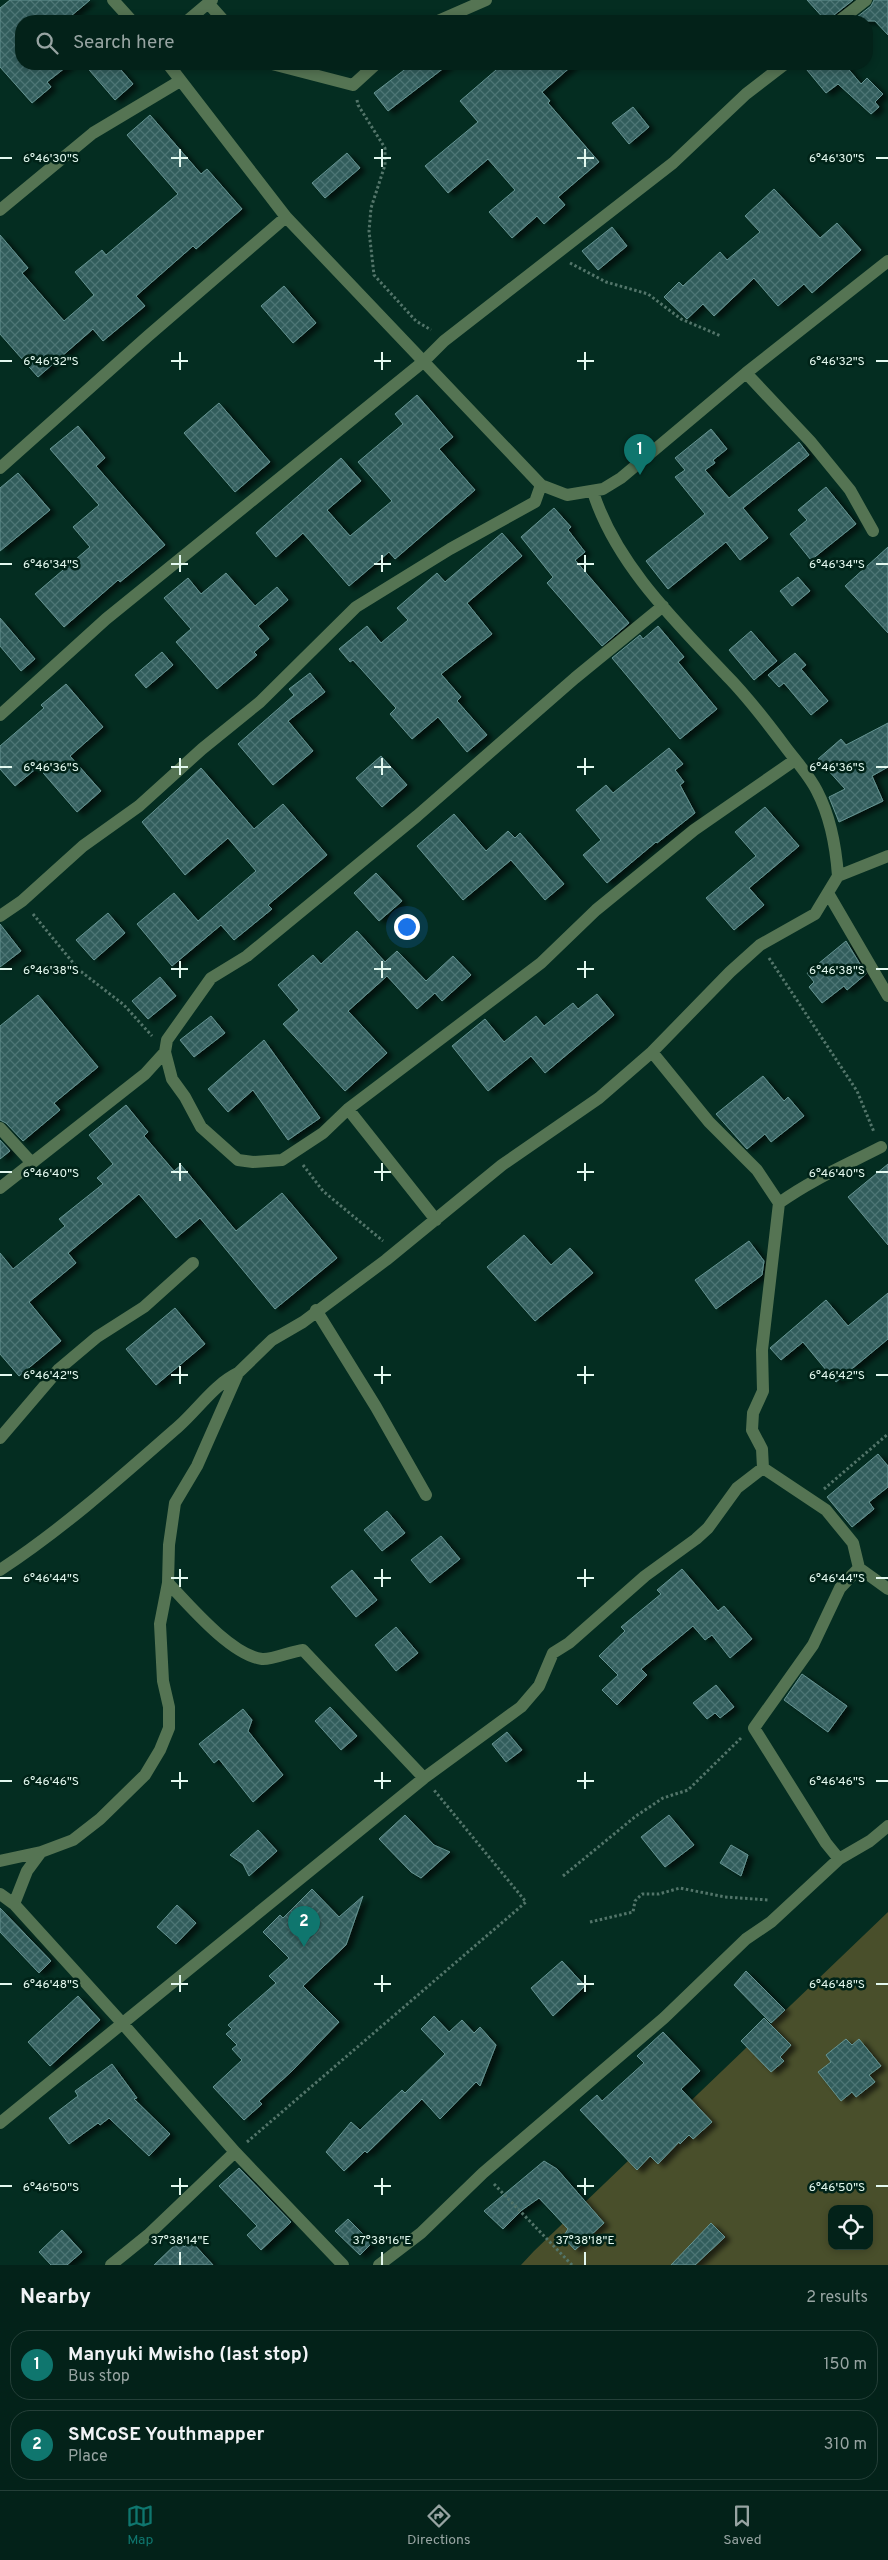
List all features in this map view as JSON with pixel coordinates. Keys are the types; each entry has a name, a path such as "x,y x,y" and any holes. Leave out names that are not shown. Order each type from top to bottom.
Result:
{"street":[{"path":"113,0 127,15"},
{"path":"452,15 486,0"},
{"path":"847,15 866,0"},
{"path":"194,15 210,2 220,15"},
{"path":"172,70 286,218 541,485 567,495 593,492 620,478 746,373 887,265"},
{"path":"295,70 353,85 369,70"},
{"path":"0,715 106,619 423,362 444,341 557,254 571,240 674,163 746,94 777,70"},
{"path":"0,210 93,133 180,81"},
{"path":"0,468 148,336 286,218"},
{"path":"746,373 810,441 850,490 874,532"},
{"path":"0,916 22,901 83,846 139,806 202,749 260,702 356,607 442,554 535,502 541,485"},
{"path":"0,1570 42,1542 179,1425 225,1379 238,1373 272,1340 303,1322 316,1310 402,1249 502,1165 599,1098 652,1052 730,972 760,945 815,914 838,876 837,862 825,812 817,791 746,698 663,606 613,540 600,515 593,492"},
{"path":"663,606 574,678 416,816 247,956 211,978 167,1040 165,1052 172,1079 186,1097 201,1127 238,1160 253,1162 282,1160 293,1154 323,1133 348,1109 541,963 596,910 694,830 795,760"},
{"path":"838,876 888,856"},
{"path":"828,893 888,996"},
{"path":"0,1188 145,1074 165,1052"},
{"path":"652,1052 709,1122 757,1170 779,1203 762,1350 763,1391 753,1413 752,1430 762,1449 763,1468"},
{"path":"348,1109 436,1220"},
{"path":"0,1128 31,1162"},
{"path":"779,1203 818,1177 839,1170 881,1147"},
{"path":"0,1438 59,1369 97,1337 144,1307 193,1263"},
{"path":"316,1310 376,1407 426,1495"},
{"path":"0,1862 41,1852 73,1840 100,1819 145,1775 160,1750 169,1728 169,1707 163,1681 160,1624 168,1583 169,1545 175,1503 197,1466 238,1373"},
{"path":"763,1468 826,1510 853,1543 858,1568 888,1589"},
{"path":"0,2123 424,1778 529,1700 539,1686 553,1653 570,1643 645,1576 696,1539 708,1528 737,1488 763,1468"},
{"path":"839,1860 826,1843 754,1728 813,1645 840,1588 858,1568"},
{"path":"168,1583 215,1631 245,1653 264,1659 303,1650 424,1778"},
{"path":"379,2265 421,2233 483,2173 664,2018 746,1939 771,1922 839,1860 870,1841 888,1826"},
{"path":"14,1904 27,1872 41,1852"},
{"path":"0,1894 14,1904 236,2152 343,2265"},
{"path":"111,2265 148,2235 236,2152"}],"path":[{"path":"353,85 358,105 386,148 385,164 371,208 369,231 374,275 416,321 429,328 444,341"},
{"path":"557,254 606,282 648,294 682,319 721,336"},
{"path":"22,901 78,970 134,1014 165,1052"},
{"path":"760,945 857,1091 881,1147"},
{"path":"293,1154 338,1205 379,1240 402,1249"},
{"path":"811,1500 888,1434"},
{"path":"562,1876 662,1798 688,1790 736,1742 754,1728"},
{"path":"236,2152 526,1902 424,1778"},
{"path":"590,1922 633,1912 635,1901 642,1894 659,1894 673,1888 725,1897 795,1901"},
{"path":"483,2173 572,2265"}],"green space":[{"path":"888,1912 888,2265 521,2265 534,2251"}],"building":[{"path":"10,0 90,0 72,15 15,15 15,70 62,70 47,82 51,87 32,103 0,67 0,8"},
{"path":"807,0 853,0 834,15 821,15"},
{"path":"874,0 888,0 888,35 873,21 873,15 860,15 871,6"},
{"path":"89,70 121,70 133,84 115,100"},
{"path":"404,70 441,70 388,111 374,93"},
{"path":"496,70 567,70 542,92 550,101 548,103 599,162 558,197 565,205 544,224 537,216 512,238 489,212 515,190 488,159 448,193 425,166 478,122 460,101"},
{"path":"807,70 849,70 861,84 867,78 883,94 875,102 879,107 871,114 838,84 826,93"},
{"path":"633,107 649,127 629,144 612,123"},
{"path":"150,115 201,174 207,169 242,209 196,249 193,246 136,296 145,306 103,341 93,329 38,377 0,334 0,235 28,268 22,273 64,321 94,295 75,272 102,250 106,255 178,194 127,135"},
{"path":"347,153 360,168 325,198 312,183"},
{"path":"774,189 820,238 837,223 861,250 812,293 804,284 778,306 754,278 714,316 703,304 687,319 664,297 679,282 683,286 720,252 727,260 760,232 745,216"},
{"path":"612,227 627,246 598,270 582,251"},
{"path":"284,286 316,323 293,343 261,306"},
{"path":"417,395 453,437 439,449 475,490 395,559 389,552 349,586 303,533 276,557 256,533 341,458 361,481 327,510 350,536 392,501 358,462 403,424 395,414"},
{"path":"219,403 270,462 235,492 184,433"},
{"path":"78,426 105,458 96,466 165,545 120,582 118,580 64,627 35,594 90,547 73,527 99,505 50,449"},
{"path":"711,429 727,449 713,460 715,463 705,470 729,498 799,442 809,455 743,508 768,538 740,560 726,542 668,589 646,561 705,514 675,477 685,470 675,458"},
{"path":"18,473 50,510 0,551 0,488"},
{"path":"826,487 856,524 811,560 790,534 807,520 798,510"},
{"path":"554,508 571,527 568,530 585,552 575,560 629,623 602,646 547,583 553,577 521,537"},
{"path":"502,533 522,556 467,603 492,634 441,674 461,697 457,701 487,735 467,752 438,717 412,739 390,714 396,708 353,660 350,662 339,649 367,626 381,643 408,620 397,608 437,573 445,582"},
{"path":"888,547 888,633 845,586"},
{"path":"226,573 255,606 277,587 288,600 258,626 269,639 254,652 257,655 217,689 176,642 191,629 164,598 188,578 201,594"},
{"path":"798,577 810,591 792,606 780,591"},
{"path":"0,618 35,659 21,671 0,646"},
{"path":"658,626 684,657 678,662 717,709 680,739 612,658 640,635 643,639"},
{"path":"751,631 777,661 754,680 729,650"},
{"path":"162,652 173,665 146,688 135,675"},
{"path":"795,653 806,665 801,669 828,701 811,715 784,683 779,687 768,675"},
{"path":"310,673 325,692 288,721 313,751 273,785 238,744 294,695 289,689"},
{"path":"66,684 103,727 70,756 101,791 77,812 38,767 15,786 0,769 0,746 44,708 41,705"},
{"path":"888,723 888,767 872,776 883,801 839,822 829,797 845,789 818,759 841,739 846,745"},
{"path":"669,748 683,764 675,770 684,782 680,785 695,813 656,842 607,883 583,855 601,840 576,810 606,785 613,793"},
{"path":"381,756 407,785 382,807 356,778"},
{"path":"201,768 254,829 283,804 327,855 268,905 272,909 234,940 221,925 172,966 137,924 174,893 198,921 256,871 228,838 185,875 142,822"},
{"path":"765,807 799,846 749,888 764,905 734,930 706,898 756,856 735,832"},
{"path":"454,814 486,851 508,831 515,838 520,833 564,884 545,900 511,860 463,900 417,846"},
{"path":"376,873 402,901 379,921 354,893"},
{"path":"108,913 125,933 94,960 76,940"},
{"path":"0,924 21,951 0,967"},
{"path":"357,931 385,962 397,951 426,981 453,956 471,975 442,1001 435,993 417,1009 387,976 348,1011 387,1053 345,1091 283,1024 299,1010 278,985 313,955 321,964"},
{"path":"846,941 866,974 847,990 844,986 822,1003 809,987 814,982 807,973"},
{"path":"160,977 176,996 148,1019 132,1001"},
{"path":"597,994 614,1015 545,1073 531,1056 488,1091 452,1046 485,1019 504,1042 536,1016 544,1026 573,1003 578,1009"},
{"path":"38,995 98,1067 54,1103 60,1110 23,1141 6,1123 0,1120 0,1026"},
{"path":"211,1016 225,1033 194,1057 180,1040"},
{"path":"264,1040 320,1118 288,1140 253,1090 228,1112 208,1089"},
{"path":"763,1076 784,1101 788,1097 804,1116 771,1142 765,1134 747,1149 716,1114"},
{"path":"126,1105 148,1132 144,1136 174,1171 181,1165 236,1231 282,1193 337,1258 275,1309 200,1218 176,1238 139,1194 68,1253 76,1263 29,1302 61,1341 19,1376 0,1354 0,1253 13,1269 65,1226 59,1219 103,1184 97,1178 113,1164 89,1135"},
{"path":"0,1140 10,1151 0,1159"},
{"path":"888,1164 888,1245 848,1197"},
{"path":"524,1235 551,1265 570,1248 593,1273 535,1321 487,1267"},
{"path":"749,1241 764,1261 762,1275 716,1309 695,1280"},
{"path":"888,1293 888,1339 836,1382 803,1342 781,1360 770,1348 826,1300 848,1326"},
{"path":"175,1308 205,1344 156,1385 126,1349"},
{"path":"878,1454 888,1466 888,1487 869,1502 874,1509 852,1527 827,1497"},
{"path":"387,1511 405,1533 382,1551 364,1530"},
{"path":"441,1536 460,1559 430,1583 411,1560"},
{"path":"682,1569 718,1611 724,1606 752,1639 730,1658 712,1635 705,1640 693,1626 641,1669 647,1675 617,1705 602,1690 618,1675 599,1656 625,1631 621,1627 661,1594 657,1590"},
{"path":"352,1570 377,1600 356,1617 331,1587"},
{"path":"396,1627 418,1653 396,1671 375,1645"},
{"path":"802,1674 847,1706 828,1732 784,1700"},
{"path":"716,1685 734,1707 720,1718 715,1713 707,1719 693,1703"},
{"path":"330,1707 357,1736 341,1750 315,1721"},
{"path":"243,1709 252,1720 248,1731 283,1775 253,1802 219,1759 214,1763 199,1744"},
{"path":"507,1732 522,1750 506,1762 492,1744"},
{"path":"405,1815 434,1845 450,1852 421,1878 411,1872 379,1839"},
{"path":"669,1815 694,1845 665,1867 641,1837"},
{"path":"258,1830 277,1851 249,1876 243,1864 230,1855"},
{"path":"731,1845 748,1855 741,1876 720,1863"},
{"path":"312,1889 339,1917 363,1896 346,1945 303,1986 339,2022 292,2071 259,2101 262,2104 244,2120 213,2087 242,2060 232,2049 237,2045 226,2034 232,2029 228,2025 276,1983 269,1976 289,1958 263,1932 280,1915 283,1918"},
{"path":"177,1905 196,1923 176,1944 157,1927"},
{"path":"0,1908 51,1961 39,1973 0,1932"},
{"path":"562,1961 585,1986 553,2016 531,1988"},
{"path":"746,1971 785,2010 771,2023 734,1985"},
{"path":"78,1996 100,2020 50,2066 28,2042"},
{"path":"434,2016 449,2032 462,2020 474,2033 480,2027 496,2045 480,2086 476,2082 440,2119 422,2099 367,2153 365,2151 344,2171 326,2152 351,2122 360,2130 402,2090 405,2093 445,2054 421,2029"},
{"path":"764,2018 791,2045 780,2057 784,2061 771,2072 741,2041"},
{"path":"663,2032 700,2071 681,2089 712,2122 693,2139 689,2135 680,2144 679,2142 658,2164 650,2156 637,2170 580,2110 597,2095 602,2101 644,2063 637,2056"},
{"path":"846,2039 852,2045 859,2039 881,2066 869,2075 875,2082 856,2097 852,2092 841,2101 818,2072 831,2062 826,2055"},
{"path":"112,2064 137,2098 134,2099 170,2134 149,2156 109,2118 100,2125 98,2123 69,2144 49,2118 78,2096 75,2091"},
{"path":"544,2161 557,2169 604,2223 575,2250 563,2237 568,2229 539,2198 522,2210 503,2229 484,2211"},
{"path":"239,2168 291,2222 261,2250 247,2235 257,2226 219,2186"},
{"path":"348,2219 372,2243 360,2255 335,2231"},
{"path":"711,2223 725,2237 695,2265 671,2265"},
{"path":"62,2230 82,2252 67,2265 51,2265 39,2252"},
{"path":"179,2241 184,2247 191,2241 213,2265 154,2265"}],"place":[{"name":"Manyuki Mwisho (last stop)","path":"640,475"},
{"name":"SMCoSE Youthmapper","path":"304,1947"}]}
